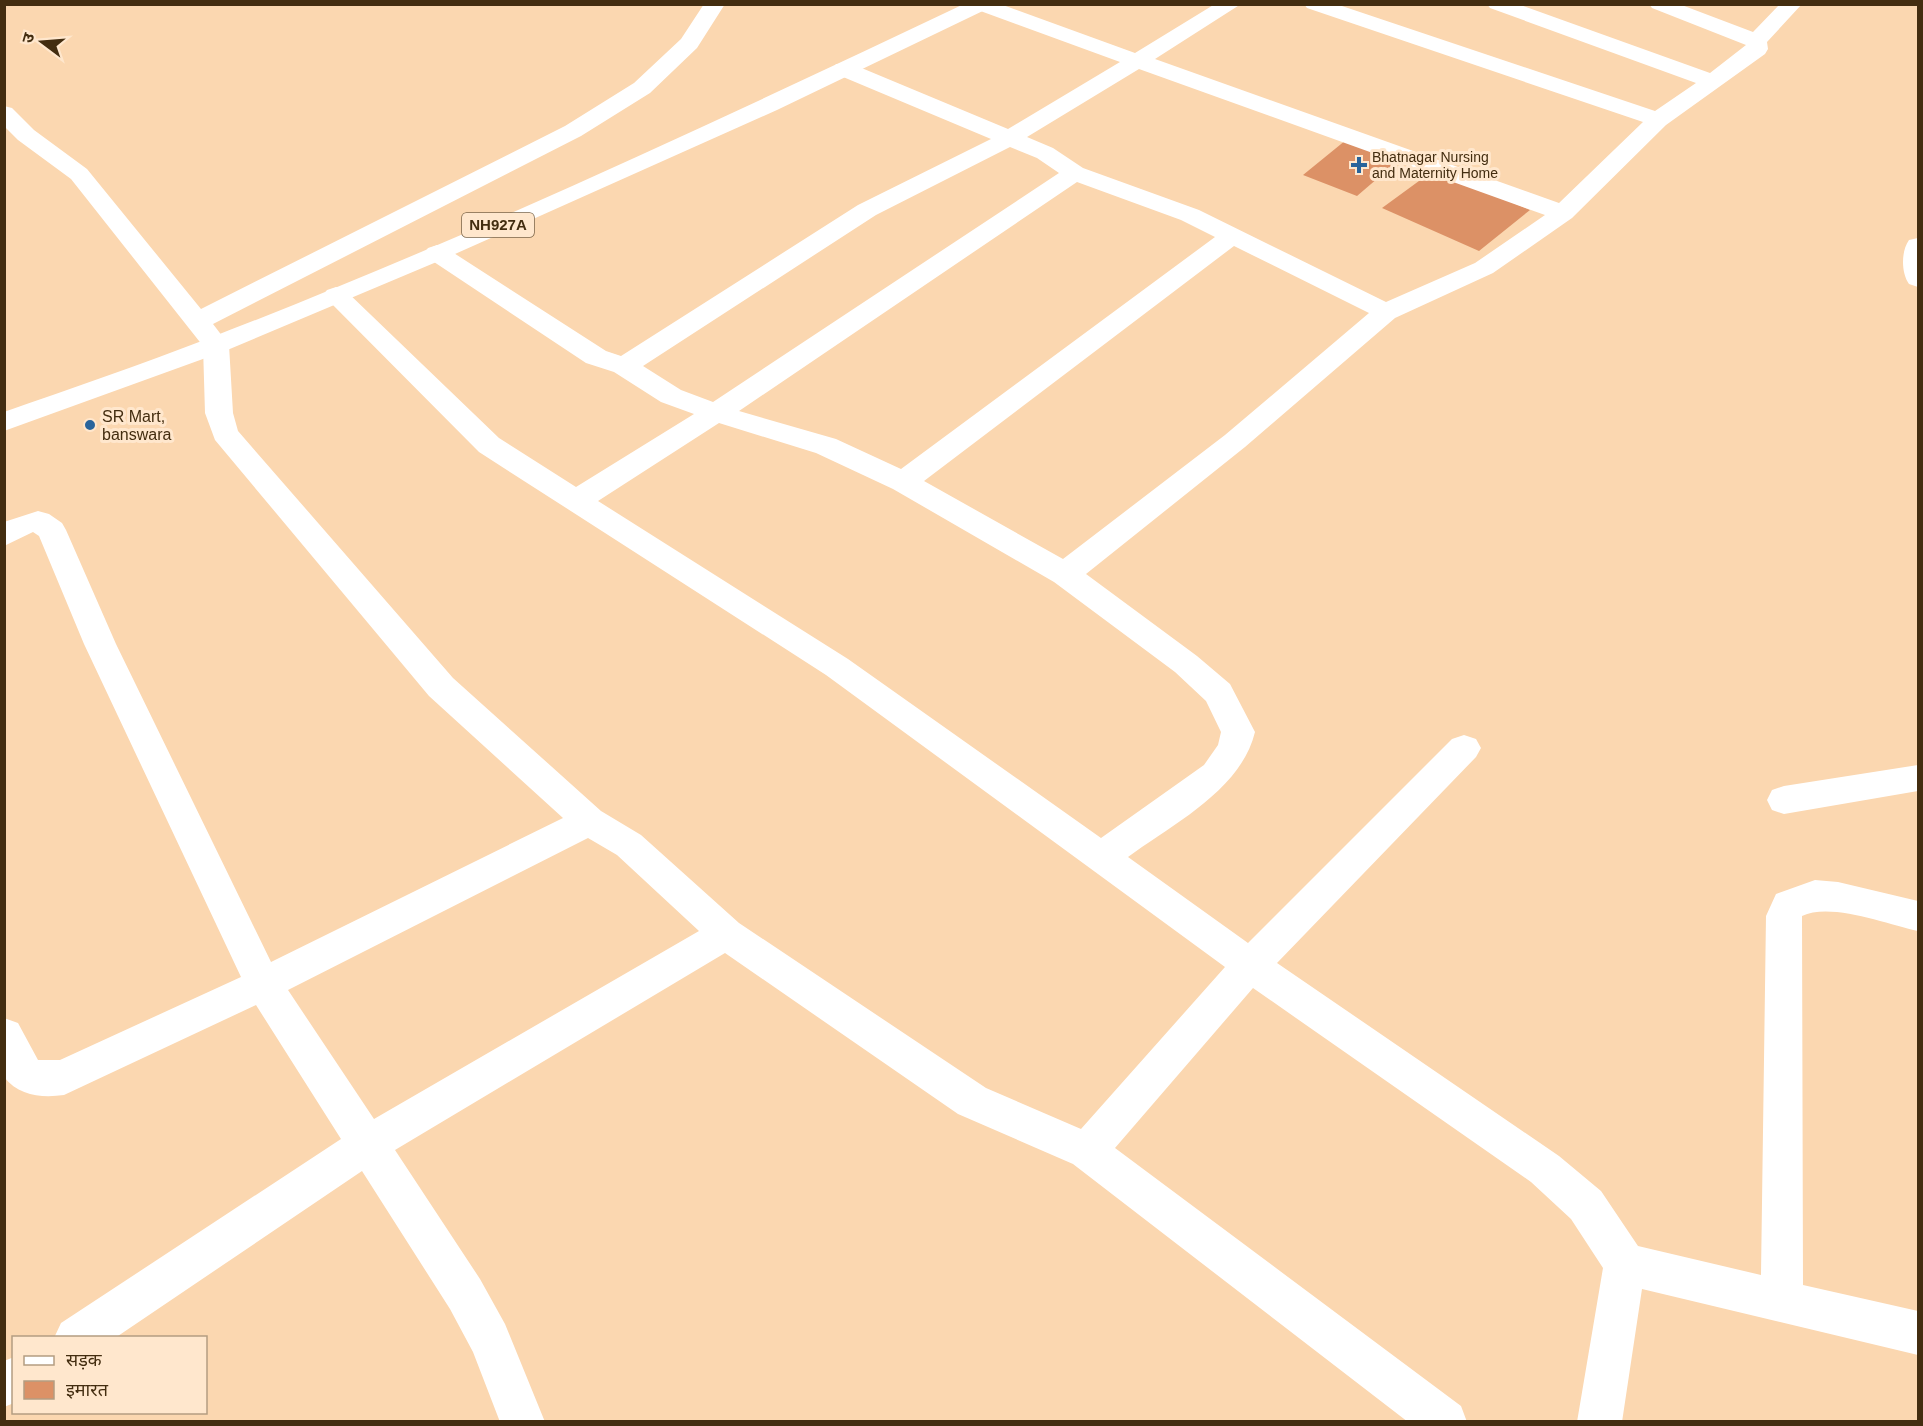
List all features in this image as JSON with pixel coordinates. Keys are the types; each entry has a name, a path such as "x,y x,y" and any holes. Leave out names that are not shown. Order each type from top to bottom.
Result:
{"main road":[{"path":"207,333 583,125 642,88 689,43 715,4"},
{"path":"624,366 867,210 1008,139 1231,4"},
{"path":"1314,4 1658,120"},
{"path":"1497,4 1712,81"},
{"path":"1659,4 1756,40"},
{"path":"1756,40 1792,4"},
{"path":"982,5 1563,213"},
{"name":"NH927A","path":"4,422 207,333 336,295 437,253 982,5"},
{"path":"1065,574 1235,441 1386,312 1484,268 1563,213 1658,120 1757,48 1756,40"},
{"path":"844,69 1045,153 1075,172 1190,215 1386,312"},
{"path":"12,129 79,174 207,333 219,413 225,434 441,687 589,821 629,845 726,934 972,1101 1087,1151 1445,1422"},
{"path":"576,501 716,413 1075,172"},
{"path":"903,482 1232,236"},
{"path":"1918,245 1916,265 1918,279"},
{"path":"437,253 596,357 624,366 671,396 716,413 826,446 903,482 1065,574 1186,664 1218,693 1238,732 1234,748 1216,774 1101,857"},
{"path":"336,295 489,445 837,666 1251,965 1545,1169 1586,1205 1625,1264 1599,1422"},
{"path":"4,536 23,525 38,521 51,530 100,644 263,984 465,1294 490,1339 523,1422"},
{"path":"1087,1151 1251,965 1464,748"},
{"path":"1784,800 1918,778"},
{"path":"4,1035 18,1067 25,1075 33,1080 64,1077 263,984 589,821"},
{"path":"1782,1298 1784,916 1789,905 1815,895 1838,897 1918,916"},
{"path":"79,1336 367,1145 726,934"},
{"path":"1625,1264 1782,1298 1918,1332"}],"building":[{"path":"1346,140 1399,160 1357,196 1303,175"},
{"path":"1434,170 1530,210 1479,251 1382,208"}],"place":[{"name":"Bhatnagar Nursing and Maternity Home","path":"1359,165"},
{"name":"SR Mart, banswara","path":"90,425"}]}
